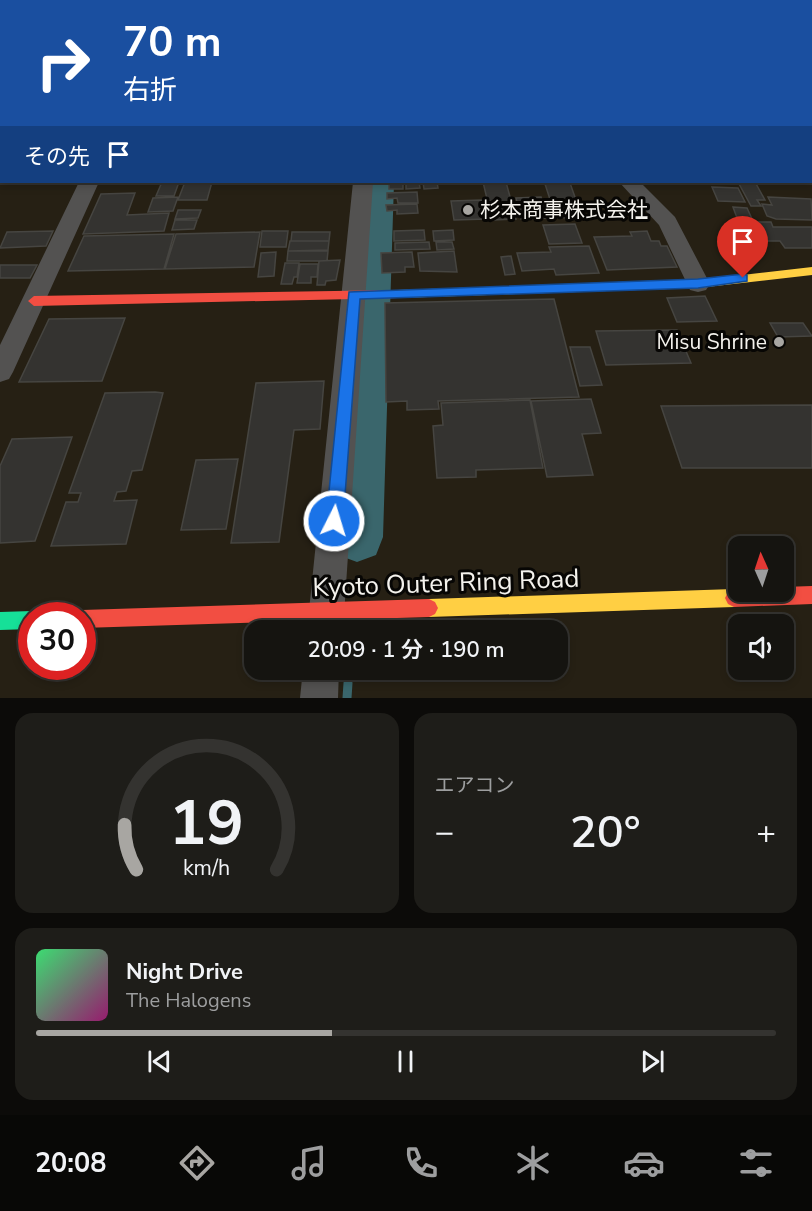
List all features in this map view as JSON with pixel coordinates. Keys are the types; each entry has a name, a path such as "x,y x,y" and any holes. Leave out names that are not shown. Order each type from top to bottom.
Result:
{"street":[{"path":"0,372 89,183"},
{"path":"326,620 363,183"},
{"path":"630,183 668,222 698,284"},
{"path":"34,301 354,295 698,284 812,271"},
{"name":"Kyoto Outer Ring Road","path":"345,620 812,595"},
{"name":"Kyoto Outer Ring Road","path":"96,619 244,620"},
{"path":"0,621 18,620"},
{"path":"319,698 320,680"}],"shaded area":[{"path":"0,183 812,183 812,698 0,698"}],"building":[{"path":"162,183 179,183 174,196 156,196"},
{"path":"185,183 212,183 207,200 178,200"},
{"path":"389,183 403,183 403,189 389,189"},
{"path":"406,183 419,183 420,188 406,189"},
{"path":"423,183 437,183 438,188 424,189"},
{"path":"483,183 506,183 516,219 492,220"},
{"path":"570,183 582,217 556,218 545,184"},
{"path":"739,183 756,183 765,200 757,200 761,206 751,206"},
{"path":"712,187 738,188 745,202 718,201"},
{"path":"417,192 418,203 398,203 397,198 387,199 387,193"},
{"path":"135,193 127,215 169,213 164,231 83,234 101,194"},
{"path":"178,197 173,211 148,212 153,198"},
{"path":"541,197 548,218 521,219 516,198"},
{"path":"768,197 811,199 812,220 776,219 767,216 762,204 772,205"},
{"name":"杉本商事株式会社","path":"482,200 486,219 454,220 451,201"},
{"path":"417,204 418,213 397,214 397,210 387,211 386,205"},
{"path":"733,207 747,208 752,219 737,218"},
{"path":"178,210 201,210 198,218 175,219"},
{"path":"175,220 197,220 194,229 172,230"},
{"path":"733,220 749,221 756,233 739,233"},
{"path":"756,222 771,222 773,227 812,227 812,248 785,248 780,241 766,241"},
{"path":"575,224 582,243 549,244 543,225"},
{"path":"424,230 425,240 394,241 394,231"},
{"path":"453,230 454,240 434,241 433,231"},
{"path":"53,231 46,246 0,248 7,232"},
{"path":"262,231 288,231 286,247 260,247"},
{"path":"647,231 651,241 659,241 661,246 667,246 677,267 607,270 594,237 632,236 630,232"},
{"path":"260,232 254,267 165,269 176,234"},
{"path":"292,232 330,232 329,241 291,241"},
{"path":"174,234 164,269 68,271 84,236"},
{"path":"290,241 329,241 328,250 288,251"},
{"path":"429,242 430,249 395,250 395,243"},
{"path":"436,242 452,242 454,249 437,250"},
{"path":"589,246 599,273 556,275 554,269 522,271 517,253 551,252 549,247"},
{"path":"288,251 328,251 327,261 287,261"},
{"path":"454,251 457,272 420,271 418,253"},
{"path":"276,252 274,276 258,277 261,253"},
{"path":"412,252 414,267 405,267 405,272 382,273 381,253"},
{"path":"511,256 515,274 505,275 501,257"},
{"path":"340,260 336,280 326,281 325,285 317,285 319,261"},
{"path":"285,263 299,263 297,277 294,277 292,284 281,284"},
{"path":"300,264 318,264 317,277 311,277 311,283 297,283"},
{"path":"0,265 37,265 30,278 0,278"},
{"path":"705,296 717,321 677,322 667,298"},
{"path":"554,299 579,397 438,401 439,409 407,410 407,401 386,402 385,303"},
{"path":"125,318 102,381 19,382 49,319"},
{"path":"770,323 803,323 812,336 778,337"},
{"path":"677,330 691,363 606,365 596,331"},
{"path":"570,347 590,347 602,385 580,386"},
{"path":"324,381 320,429 294,430 279,542 231,543 256,383"},
{"path":"105,393 163,393 142,470 132,471 126,491 117,492 114,501 137,500 126,544 51,546 66,502 78,502 81,493 69,493"},
{"path":"591,399 601,433 582,434 593,475 547,477 531,401"},
{"path":"530,400 543,468 476,470 476,477 437,478 433,426 443,425 441,403"},
{"path":"812,405 812,468 682,468 661,406"},
{"path":"72,437 35,541 0,543 0,466 12,439"},
{"path":"238,459 226,529 181,530 196,460"}],"waterway":[{"path":"357,537 378,183"},
{"path":"347,698 348,683"}],"traffic: fast":[{"path":"0,621 18,620"}],"traffic: slow":[{"path":"398,294 698,284 812,271"},
{"path":"429,608 728,598"}],"traffic: jam":[{"path":"34,301 398,294"},
{"path":"794,596 812,595"},
{"path":"96,619 429,608"}],"place":[{"name":"杉本商事株式会社","path":"468,210"},
{"name":"Misu Shrine","path":"779,342"}],"route":[{"path":"334,521 354,295 698,284 743,278"}]}
